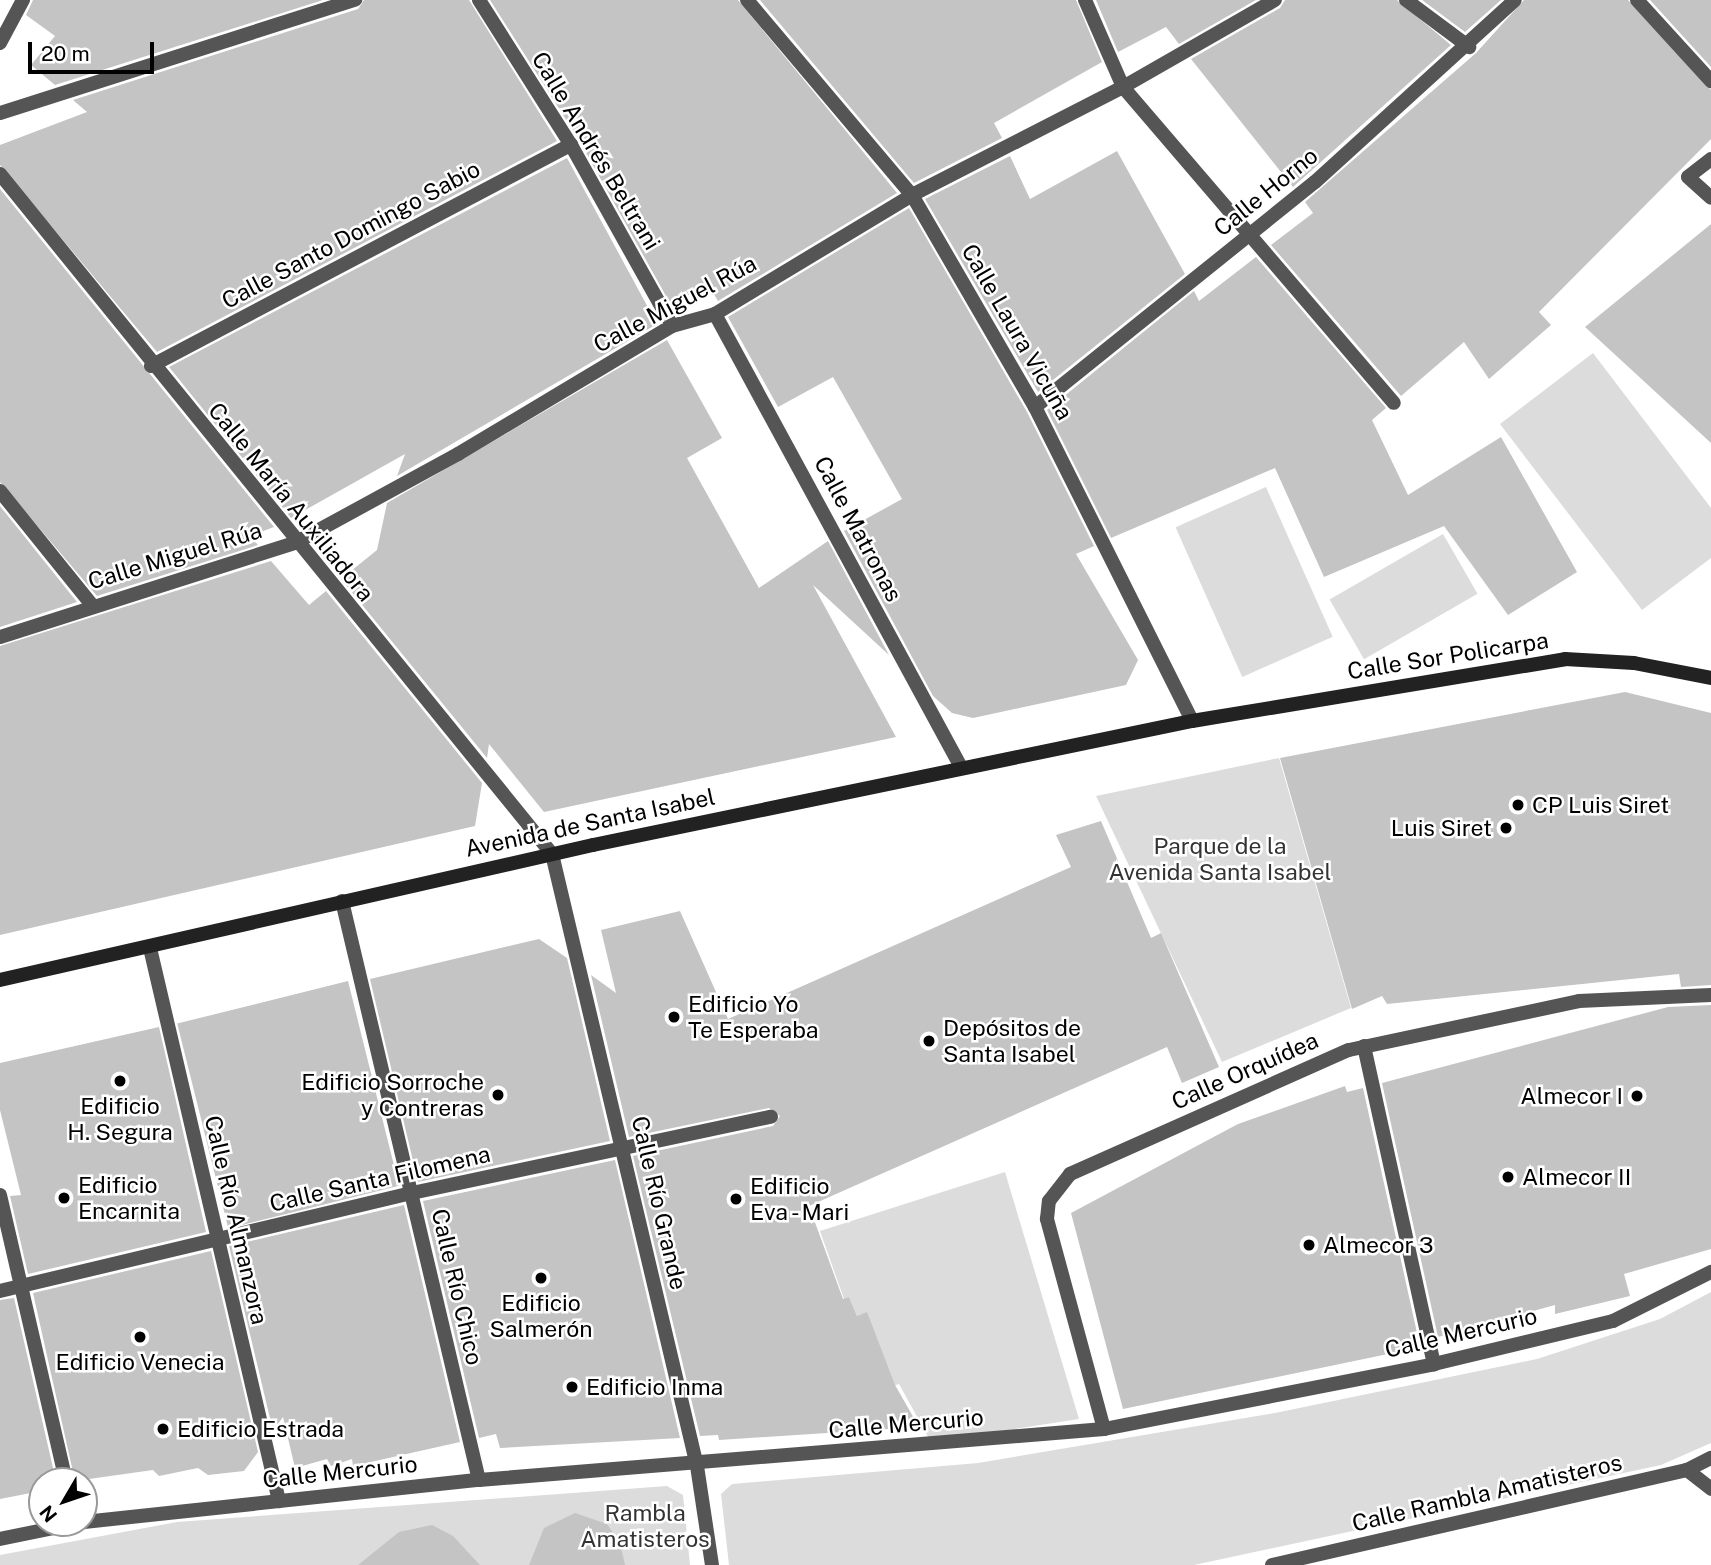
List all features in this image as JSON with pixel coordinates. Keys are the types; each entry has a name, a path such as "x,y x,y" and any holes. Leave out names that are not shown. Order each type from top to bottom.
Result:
{"main road":[{"name":"Calle Sor Policarpa","path":"1192,721 1565,659 1634,663 1711,678"},
{"name":"Avenida de Santa Isabel","path":"0,979 150,948 552,854 1192,721"}],"street":[{"path":"0,43 23,0"},
{"path":"0,113 355,0"},
{"name":"Calle Andrés Beltrani","path":"479,0 571,145 672,326"},
{"name":"Calle Laura Vicuña","path":"747,0 912,195 1035,407 1192,721"},
{"path":"1085,0 1123,87 1394,403"},
{"name":"Calle Miguel Rúa","path":"0,637 92,605 295,542 458,454 672,326 715,314 912,195 1123,87 1276,0"},
{"path":"1406,0 1469,47"},
{"name":"Calle Horno","path":"1035,407 1250,235 1469,47 1515,0"},
{"path":"1637,0 1711,81"},
{"name":"Calle Santo Domingo Sabio","path":"151,366 571,145"},
{"path":"1711,159 1688,177 1711,198"},
{"name":"Calle María Auxiliadora","path":"0,174 151,366 552,854"},
{"name":"Calle Matronas","path":"715,314 961,767"},
{"path":"0,491 92,605"},
{"name":"Calle Río Grande","path":"552,854 697,1466 712,1565"},
{"name":"Calle Río Chico","path":"342,901 479,1480"},
{"name":"Calle Río Almanzora","path":"150,948 279,1502"},
{"name":"Calle Orquídea","path":"1104,1429 1047,1219 1058,1185 1070,1174 1364,1046 1579,1000 1711,995"},
{"path":"1364,1046 1434,1364"},
{"name":"Calle Santa Filomena","path":"0,1291 412,1193 771,1117"},
{"path":"0,1195 63,1467"},
{"name":"Calle Mercurio","path":"98,1521 479,1480 697,1466 1104,1429 1434,1364 1613,1321 1711,1272"},
{"name":"Calle Rambla Amatisteros","path":"1272,1565 1299,1563 1687,1470 1711,1458"},
{"path":"1687,1470 1711,1489"},
{"path":"0,1539 28,1533"}],"green space":[{"path":"1593,353 1711,508 1711,558 1642,610 1500,424"},
{"path":"1266,487 1333,637 1242,677 1176,527"},
{"path":"1443,534 1478,594 1364,659 1330,600"},
{"name":"Parque de la Avenida Santa Isabel","path":"1279,758 1351,1008 1222,1062 1096,796"},
{"path":"1005,1172 1079,1419 931,1442 899,1384 890,1387 867,1313 857,1316 849,1297 844,1299 820,1231"},
{"name":"Rambla Amatisteros","path":"1711,1292 1711,1443 1661,1465 1194,1565 729,1565 721,1494 732,1484 978,1463 1275,1413 1537,1359 1660,1319"},
{"name":"Rambla Amatisteros","path":"667,1486 683,1495 690,1565 0,1565 0,1555 177,1522"}],"building":[{"path":"33,0 323,0 55,85 31,65 55,36 26,15"},
{"path":"364,0 469,0 557,141 157,352 0,165 0,145 87,112 73,100 358,9"},
{"path":"490,0 738,0 897,193 718,301 708,284 671,305 579,140"},
{"path":"760,0 1076,0 1102,62 994,123 1002,138 914,183"},
{"path":"1096,0 1256,0 1179,44 1166,27 1118,52"},
{"path":"1285,0 1397,0 1451,45 1293,187 1191,59 1280,8"},
{"path":"1422,0 1501,0 1465,32"},
{"path":"1524,0 1628,0 1711,90 1711,139 1539,312 1551,325 1489,379 1464,342 1401,396 1271,245 1313,213 1305,202 1476,53"},
{"path":"1650,0 1711,0 1711,67"},
{"path":"1117,151 1185,274 1038,392 925,199 1010,156 1030,199"},
{"path":"567,158 657,324 397,476 405,454 291,518 169,367"},
{"path":"0,189 274,527 250,536 258,545 97,596 0,482"},
{"path":"909,208 1027,412 1094,546 1076,554 1138,660 1126,685 973,718 952,713 933,696 844,531 902,499 833,377 778,407 728,317"},
{"path":"1711,224 1711,443 1585,327"},
{"path":"1256,257 1386,408 1372,420 1408,495 1501,437 1577,572 1508,615 1444,526 1324,577 1275,468 1111,538 1047,410 1194,291 1199,301"},
{"path":"667,340 722,438 687,458 759,588 828,541 889,655 813,585 896,737 544,812 489,744 487,758 341,579 377,550 387,503"},
{"path":"0,506 77,602 0,627"},
{"path":"271,561 309,605 326,591 482,783 475,826 0,935 0,646"},
{"name":"Luis Siret","path":"1625,692 1711,713 1711,985 1681,987 1679,974 1387,1004 1382,996 1352,1009 1280,758"},
{"path":"1101,821 1151,938 1161,933 1219,1067 1182,1083 1167,1047 809,1206 843,1299 849,1297 857,1316 867,1312 895,1385 919,1427 719,1440 718,1435 700,1436 633,1156 773,1126 780,1116 769,1108 629,1137 591,975 616,993 601,930 680,911 728,1019 1071,867 1056,835"},
{"path":"539,939 567,958 610,1141 418,1182 370,979"},
{"path":"348,981 399,1186 228,1228 177,1024"},
{"path":"1711,1005 1711,1249 1624,1274 1630,1296 1555,1314 1555,1305 1438,1337 1382,1083 1668,1007"},
{"path":"159,1027 206,1232 28,1274 10,1196 21,1195 0,1110 0,1063"},
{"path":"1345,1086 1347,1092 1363,1088 1419,1342 1412,1349 1123,1409 1071,1213 1238,1124"},
{"path":"615,1160 680,1438 500,1448 496,1434 479,1438 423,1201"},
{"path":"404,1205 460,1442 353,1466 352,1459 331,1466 327,1459 295,1468 283,1417 273,1431 229,1246"},
{"path":"211,1251 258,1452 244,1471 208,1475 198,1468 159,1476 153,1470 98,1478 98,1467 72,1467 33,1293"},
{"path":"14,1298 53,1467 28,1467 28,1494 0,1499 0,1300"},
{"path":"575,1513 607,1524 620,1543 625,1565 529,1565 544,1528"},
{"path":"432,1525 453,1536 480,1565 358,1565 399,1532"}],"place":[{"name":"CP Luis Siret","path":"1518,805"},
{"name":"Luis Siret","path":"1506,828"},
{"name":"Edificio Yo Te Esperaba","path":"674,1017"},
{"name":"Depósitos de Santa Isabel","path":"929,1041"},
{"name":"Edificio H. Segura","path":"120,1081"},
{"name":"Edificio Sorroche y Contreras","path":"498,1095"},
{"name":"Almecor I","path":"1637,1096"},
{"name":"Almecor II","path":"1508,1177"},
{"name":"Edificio Encarnita","path":"64,1198"},
{"name":"Edificio Eva - Mari","path":"736,1199"},
{"name":"Almecor 3","path":"1309,1245"},
{"name":"Edificio Salmerón","path":"541,1278"},
{"name":"Edificio Venecia","path":"140,1337"},
{"name":"Edificio Inma","path":"572,1387"},
{"name":"Edificio Estrada","path":"163,1429"}]}
